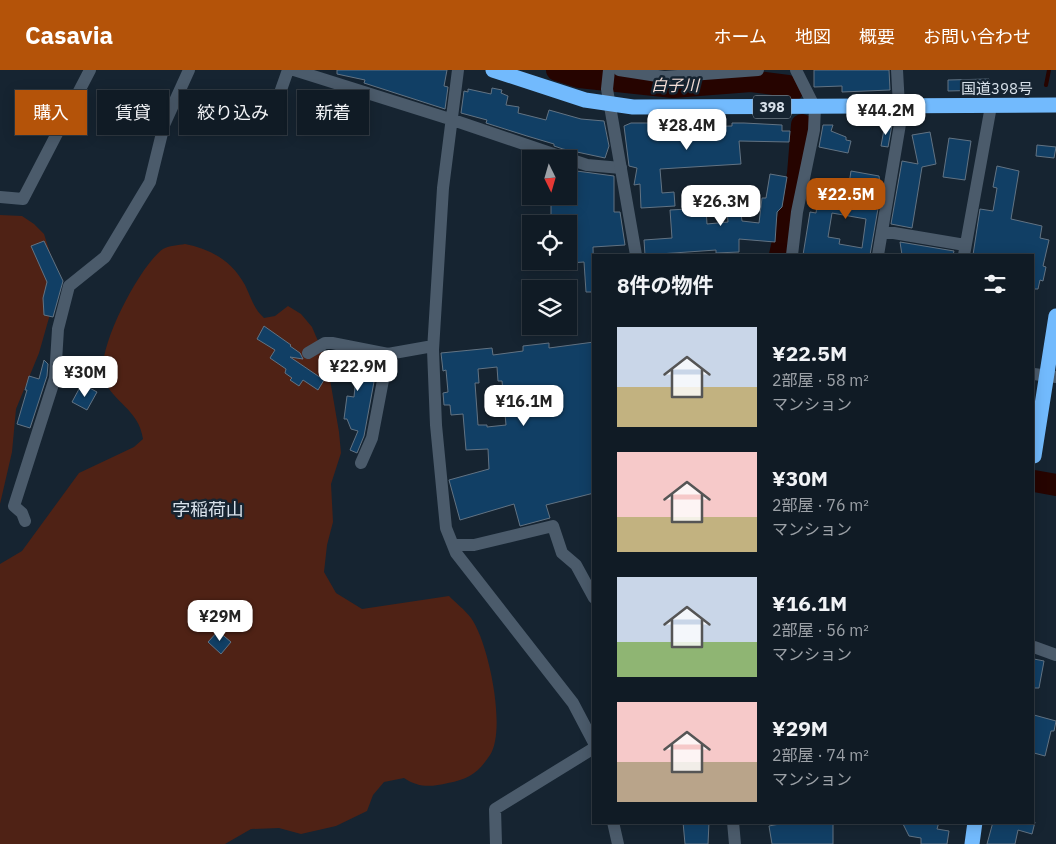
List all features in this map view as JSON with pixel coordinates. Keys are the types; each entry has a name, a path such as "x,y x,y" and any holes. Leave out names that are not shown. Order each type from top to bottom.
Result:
{"highway":[{"name":"国道398号","path":"493,70 585,100 633,107 815,108 898,105 1056,105"},
{"path":"1034,456 1056,316"},
{"path":"972,844 975,824"}],"street":[{"path":"0,197 23,199 90,70"},
{"path":"25,521 22,513 14,506 55,378 58,329 70,286 105,257 150,182 158,159 164,125 189,70"},
{"path":"281,90 288,70"},
{"path":"294,70 541,150"},
{"path":"458,70 443,188 433,346 436,424 446,528 456,553 572,703 592,739"},
{"path":"636,254 607,89 612,71 664,77 685,77 758,70"},
{"path":"792,254 797,212 814,130 815,108 796,70"},
{"path":"878,254 900,124 897,70"},
{"path":"882,231 964,250 991,106"},
{"path":"578,162 586,165 621,168"},
{"path":"308,352 325,343 388,354 433,346"},
{"path":"361,463 372,438 388,354"},
{"path":"453,545 474,545 553,526 562,554 576,565 592,594"},
{"path":"1034,647 1056,655"},
{"path":"496,844 495,808 592,749"},
{"path":"613,824 618,844"},
{"path":"733,824 735,844"}],"shaded area":[{"path":"0,215 22,216 44,234 57,274 56,293 39,353 16,409 12,452 0,504"},
{"path":"185,244 204,249 220,257 234,269 264,318 275,316 288,306 301,314 312,327 327,362 341,453 331,484 333,522 327,545 324,572 336,593 362,609 449,596 463,609 477,629 484,645 489,665 496,706 497,726 495,743 486,761 477,771 467,777 431,786 415,784 404,778 384,782 373,795 367,811 336,826 301,834 279,828 251,829 225,844 0,844 0,564 22,551 79,473 134,447 143,439 141,429 136,420 113,394 104,379 103,366 106,350 121,310 153,258 163,249"}],"building":[{"path":"337,70 447,70 444,86 448,87 445,109 364,83 365,80 337,74"},
{"path":"814,70 889,70 890,90 842,92 842,86 814,87"},
{"path":"989,79 989,90 948,91 948,80"},
{"path":"492,88 502,90 501,93 508,96 506,105 519,107 518,113 546,120 549,110 581,119 604,121 609,146 605,158 578,152 578,150 563,149 554,146 554,144 486,123 487,120 461,113 464,91 468,92 468,89 491,94"},
{"path":"631,123 657,123 657,129 692,123 692,127 732,126 732,123 744,123 782,125 782,131 790,131 789,142 739,141 741,164 660,169 662,193 674,192 675,206 641,208 640,184 634,185 637,168 629,166 624,126"},
{"path":"885,124 892,125 888,147 881,146"},
{"path":"823,125 833,125 831,131 851,141 848,153 819,147"},
{"path":"930,132 936,164 922,167 912,228 891,224 902,161 918,164 912,135"},
{"path":"949,138 971,141 965,180 943,177"},
{"path":"1037,145 1056,147 1054,158 1036,156"},
{"path":"997,166 1019,171 1011,219 1042,226 1040,238 1049,240 1043,266 1046,267 1043,281 1040,280 1038,289 1034,289 1034,254 973,254 980,209 993,211 997,188 993,187"},
{"path":"578,171 614,176 614,212 620,212 625,245 593,247 592,292 586,292 584,262 577,262 577,215 551,215 551,205 578,205"},
{"path":"851,171 879,176 881,191 870,254 803,254 810,212 816,213 818,199 826,200 827,194 847,197","holes":["832,213 866,219 862,248 839,244 840,239 828,237"]},
{"path":"770,174 787,177 782,207 777,212 775,242 739,239 739,252 716,253 716,250 645,254 644,240 672,238 670,210 706,208 707,224 728,222 727,210 740,207 742,221 759,223 762,198 766,198"},
{"path":"44,241 63,281 53,317 44,315 43,298 47,282 31,246"},
{"path":"900,242 954,251 953,254 902,254"},
{"path":"264,326 291,345 300,353 303,359 290,357 324,380 318,390 303,380 299,386 290,380 292,378 285,373 286,369 270,358 275,350 257,339"},
{"path":"592,342 592,494 546,505 550,518 520,526 514,504 460,520 449,480 489,469 488,449 466,450 463,414 451,415 450,405 444,405 443,393 448,392 446,370 443,371 441,353 492,348 493,355 523,351 523,346 549,343 549,348","holes":["497,367 498,381 502,381 506,425 487,427 487,425 478,425 475,383 479,383 478,369"]},
{"path":"336,352 378,360 364,436 357,453 350,450 358,431 351,429 347,419 344,419 347,396 354,397 356,376 339,370 340,364 335,363"},
{"path":"44,360 48,364 47,376 30,428 17,424 29,376 39,379"},
{"path":"86,386 97,392 87,410 72,402 79,389 83,391"},
{"path":"218,631 231,642 221,654 208,642"},
{"path":"1034,659 1044,661 1039,688 1034,688"},
{"path":"1034,715 1056,721 1054,731 1051,731 1045,756 1034,753"},
{"path":"1035,822 1032,834 1018,830 1015,844 987,844 992,824 1034,824"},
{"path":"683,824 709,824 708,844 685,844"},
{"path":"780,824 833,824 833,844 772,844 769,826"},
{"path":"903,824 938,824 937,829 949,831 947,844 921,844 921,838 909,836"}],"waterway":[{"name":"白子川","path":"557,70 579,77 673,87 751,81 788,86 792,91"},
{"path":"1046,85 1049,70"},
{"name":"白子川","path":"780,254 798,174 802,125"},
{"name":"白子川","path":"1034,481 1056,485"}],"district":[{"name":"字稲荷山","path":"208,509"}]}
